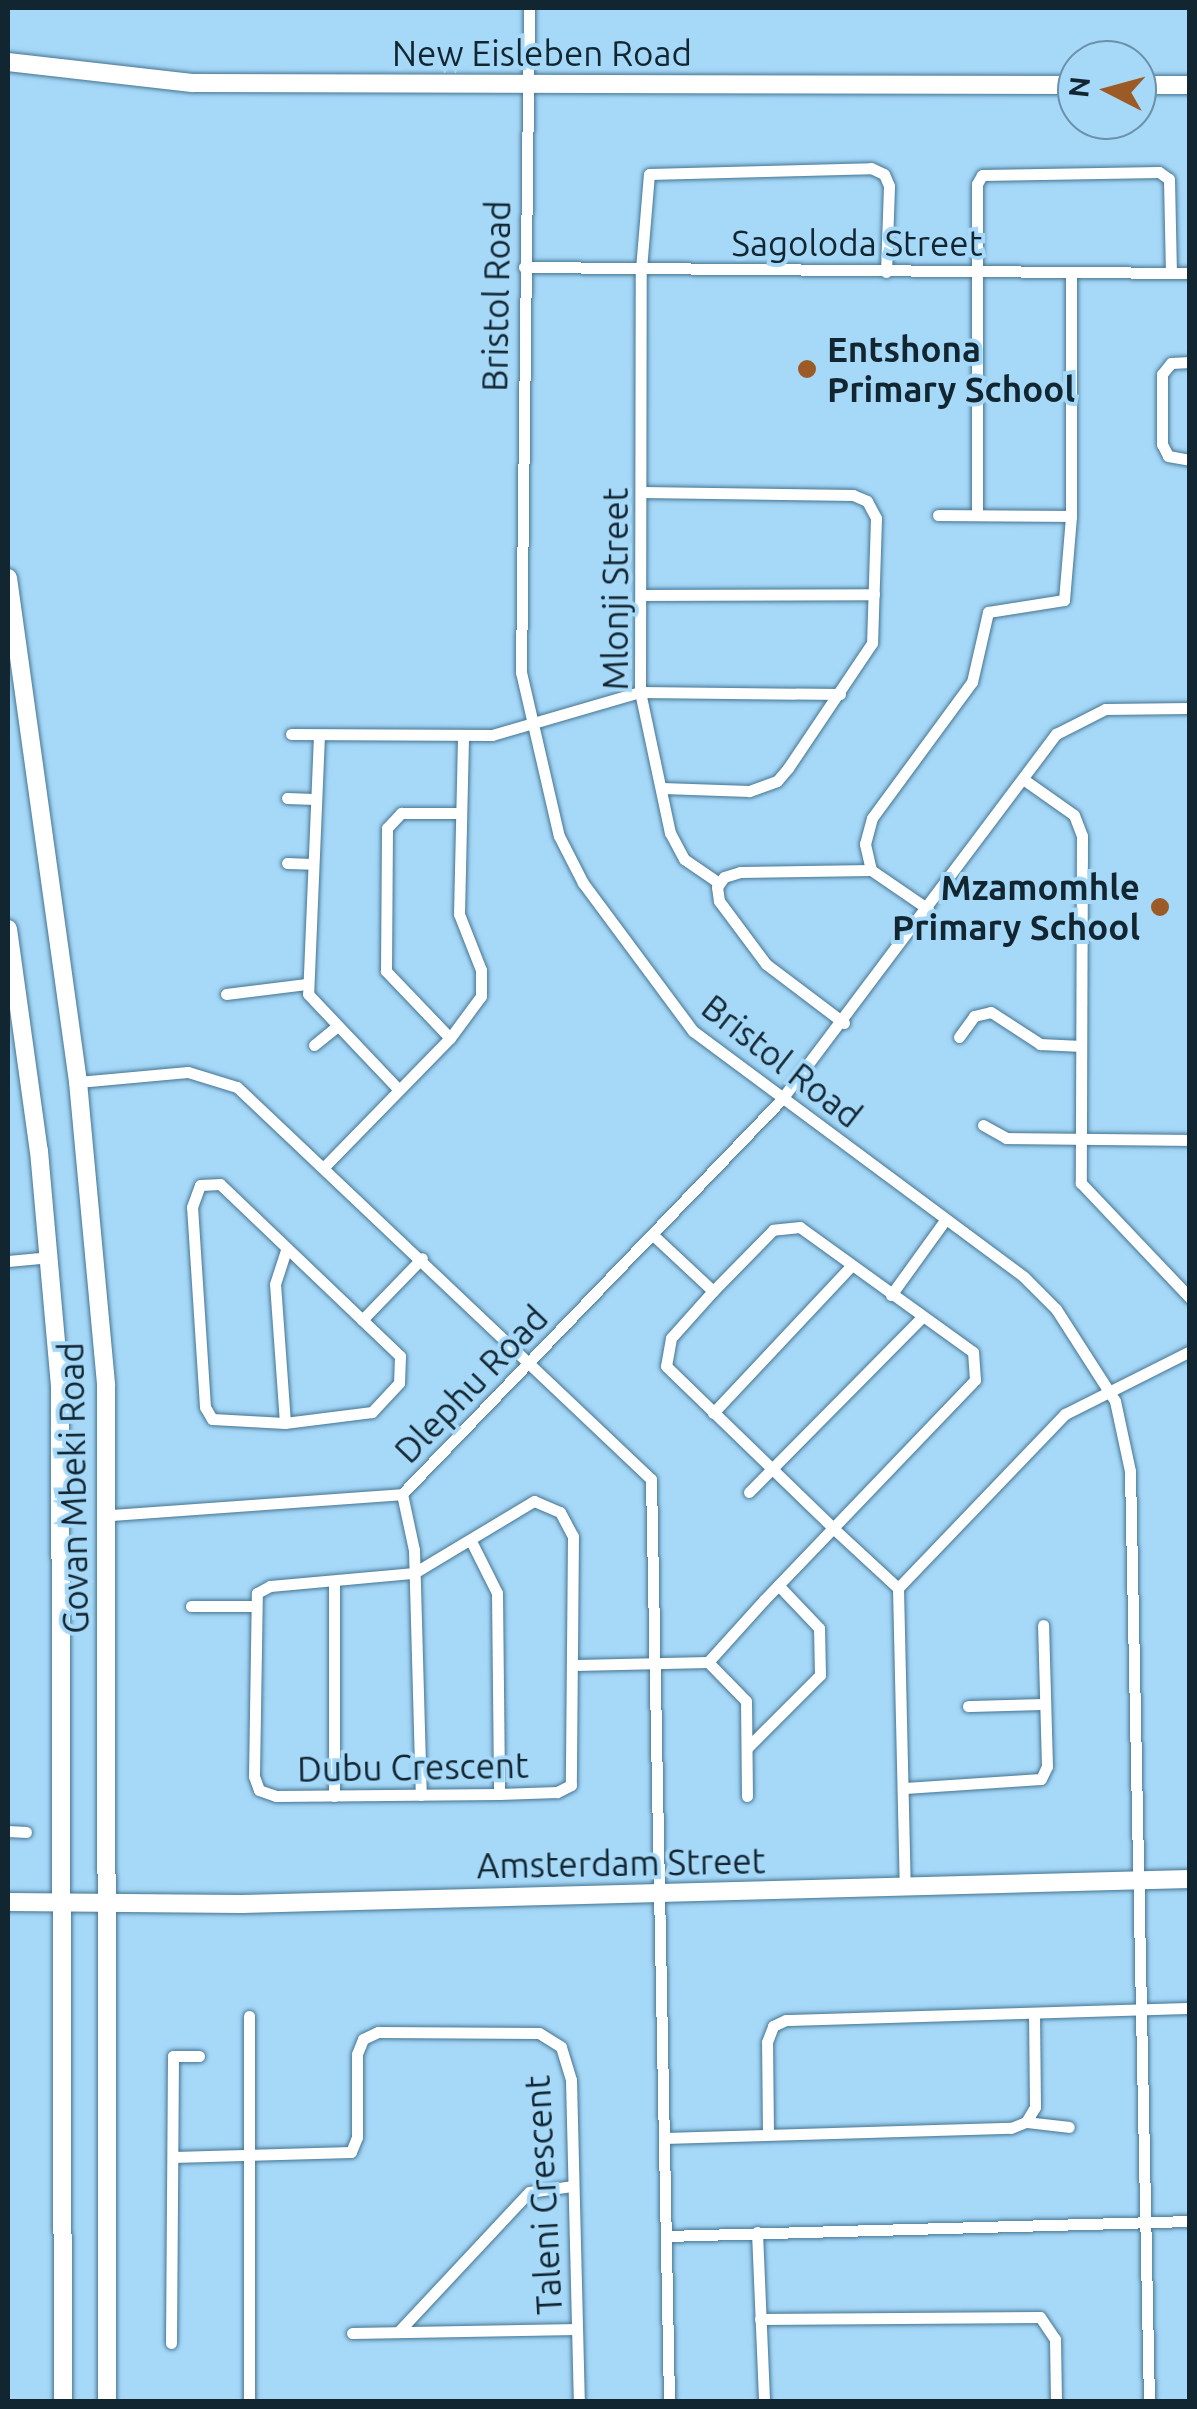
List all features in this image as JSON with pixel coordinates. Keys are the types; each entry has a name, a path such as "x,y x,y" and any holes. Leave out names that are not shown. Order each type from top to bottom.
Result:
{"main road":[{"name":"New Eisleben Road","path":"8,65 192,84 1057,85"},
{"path":"1157,85 1190,85"},
{"name":"Govan Mbeki Road","path":"8,578 78,1082 104,1346 110,1515 107,2402"},
{"name":"Govan Mbeki Road","path":"8,937 50,1257 64,1509 63,2402"},
{"name":"Amsterdam Street","path":"8,1902 108,1904 659,1895 1190,1879"}],"street":[{"name":"Bristol Road","path":"529,8 520,672 558,836 583,883 682,1020 1056,1309 1109,1389 1130,1471 1149,2402"},
{"name":"Mlonji Street","path":"844,1023 766,964 719,901 719,883 677,849 662,788 640,692 641,268 649,174 872,168 889,186 886,272"},
{"path":"977,513 976,272 982,175 1140,172 1170,179 1171,273"},
{"name":"Sagoloda Street","path":"524,268 1190,273"},
{"path":"870,870 865,844 872,818 972,682 988,612 1064,600 1071,516 1071,273"},
{"path":"1190,362 1171,363 1162,374 1162,409 1168,456 1190,460"},
{"path":"642,492 860,497 876,518 872,643 788,768 764,788 662,788"},
{"path":"938,515 1071,516"},
{"path":"641,594 874,594"},
{"path":"291,734 463,737 530,726 640,692 840,694"},
{"name":"Dlephu Road","path":"110,1515 402,1494 781,1100 844,1023 1023,778 1074,720 1105,709 1190,708"},
{"path":"318,734 306,984 312,1004 399,1090"},
{"path":"326,1166 450,1038 483,987 459,914 463,737"},
{"path":"1023,778 1074,815 1080,827 1080,1139 1085,1191 1190,1298"},
{"path":"287,798 314,799"},
{"path":"450,1038 386,972 387,828 401,813 461,813"},
{"path":"287,862 312,864"},
{"path":"719,883 740,872 870,870 928,909"},
{"path":"226,994 306,984"},
{"path":"959,1037 974,1016 992,1012 1040,1044 1082,1046"},
{"path":"314,1045 334,1029"},
{"path":"78,1082 188,1072 219,1079 268,1111 651,1478 669,2402"},
{"path":"983,1125 1006,1138 1190,1140"},
{"path":"205,1183 220,1184 286,1248 400,1356 399,1383 372,1412 285,1424 225,1424 205,1407 193,1195 205,1183"},
{"path":"891,1294 945,1220"},
{"path":"576,1665 708,1662 778,1585 833,1528 975,1380 973,1352 800,1227 785,1224 712,1291 665,1354 666,1366 833,1528 898,1588 906,1788 905,1887"},
{"path":"652,1235 712,1291"},
{"path":"285,1424 275,1284 286,1248"},
{"path":"8,1262 50,1257"},
{"path":"362,1320 422,1258"},
{"path":"713,1413 852,1266"},
{"path":"749,1492 922,1317"},
{"path":"898,1588 1052,1426 1109,1389 1190,1351"},
{"path":"402,1494 414,1573 421,1795"},
{"name":"Dubu Crescent","path":"526,1502 560,1512 573,1536 574,1780 556,1792 334,1796 276,1796 255,1783 252,1606 270,1586 414,1573 472,1543 526,1502"},
{"path":"472,1543 497,1593 499,1794"},
{"path":"334,1582 334,1796"},
{"path":"747,1748 820,1675 819,1628 778,1585"},
{"name":"Dubu Crescent","path":"191,1606 252,1606"},
{"path":"906,1788 1042,1779 1043,1625"},
{"path":"708,1662 746,1701 747,1796"},
{"path":"968,1706 1045,1704"},
{"path":"8,1831 26,1832"},
{"path":"768,2134 767,2042 774,2026 786,2020 1034,2016 1190,2008"},
{"path":"248,2402 250,2016"},
{"path":"1026,2122 1034,2108 1034,2016"},
{"name":"Taleni Crescent","path":"248,2157 351,2152 358,2138 357,2054 363,2039 378,2032 539,2033 560,2047 571,2080 579,2402"},
{"path":"171,2343 173,2056 199,2056"},
{"path":"664,2138 1026,2122 1069,2127"},
{"path":"173,2157 248,2157"},
{"path":"400,2332 528,2192 572,2186"},
{"path":"666,2236 1190,2220"},
{"path":"757,2232 764,2402"},
{"path":"760,2319 1040,2317 1055,2338 1056,2402"},
{"path":"352,2333 576,2329"}],"place":[{"name":"Entshona Primary School","path":"807,369"},
{"name":"Mzamomhle Primary School","path":"1160,907"}]}
